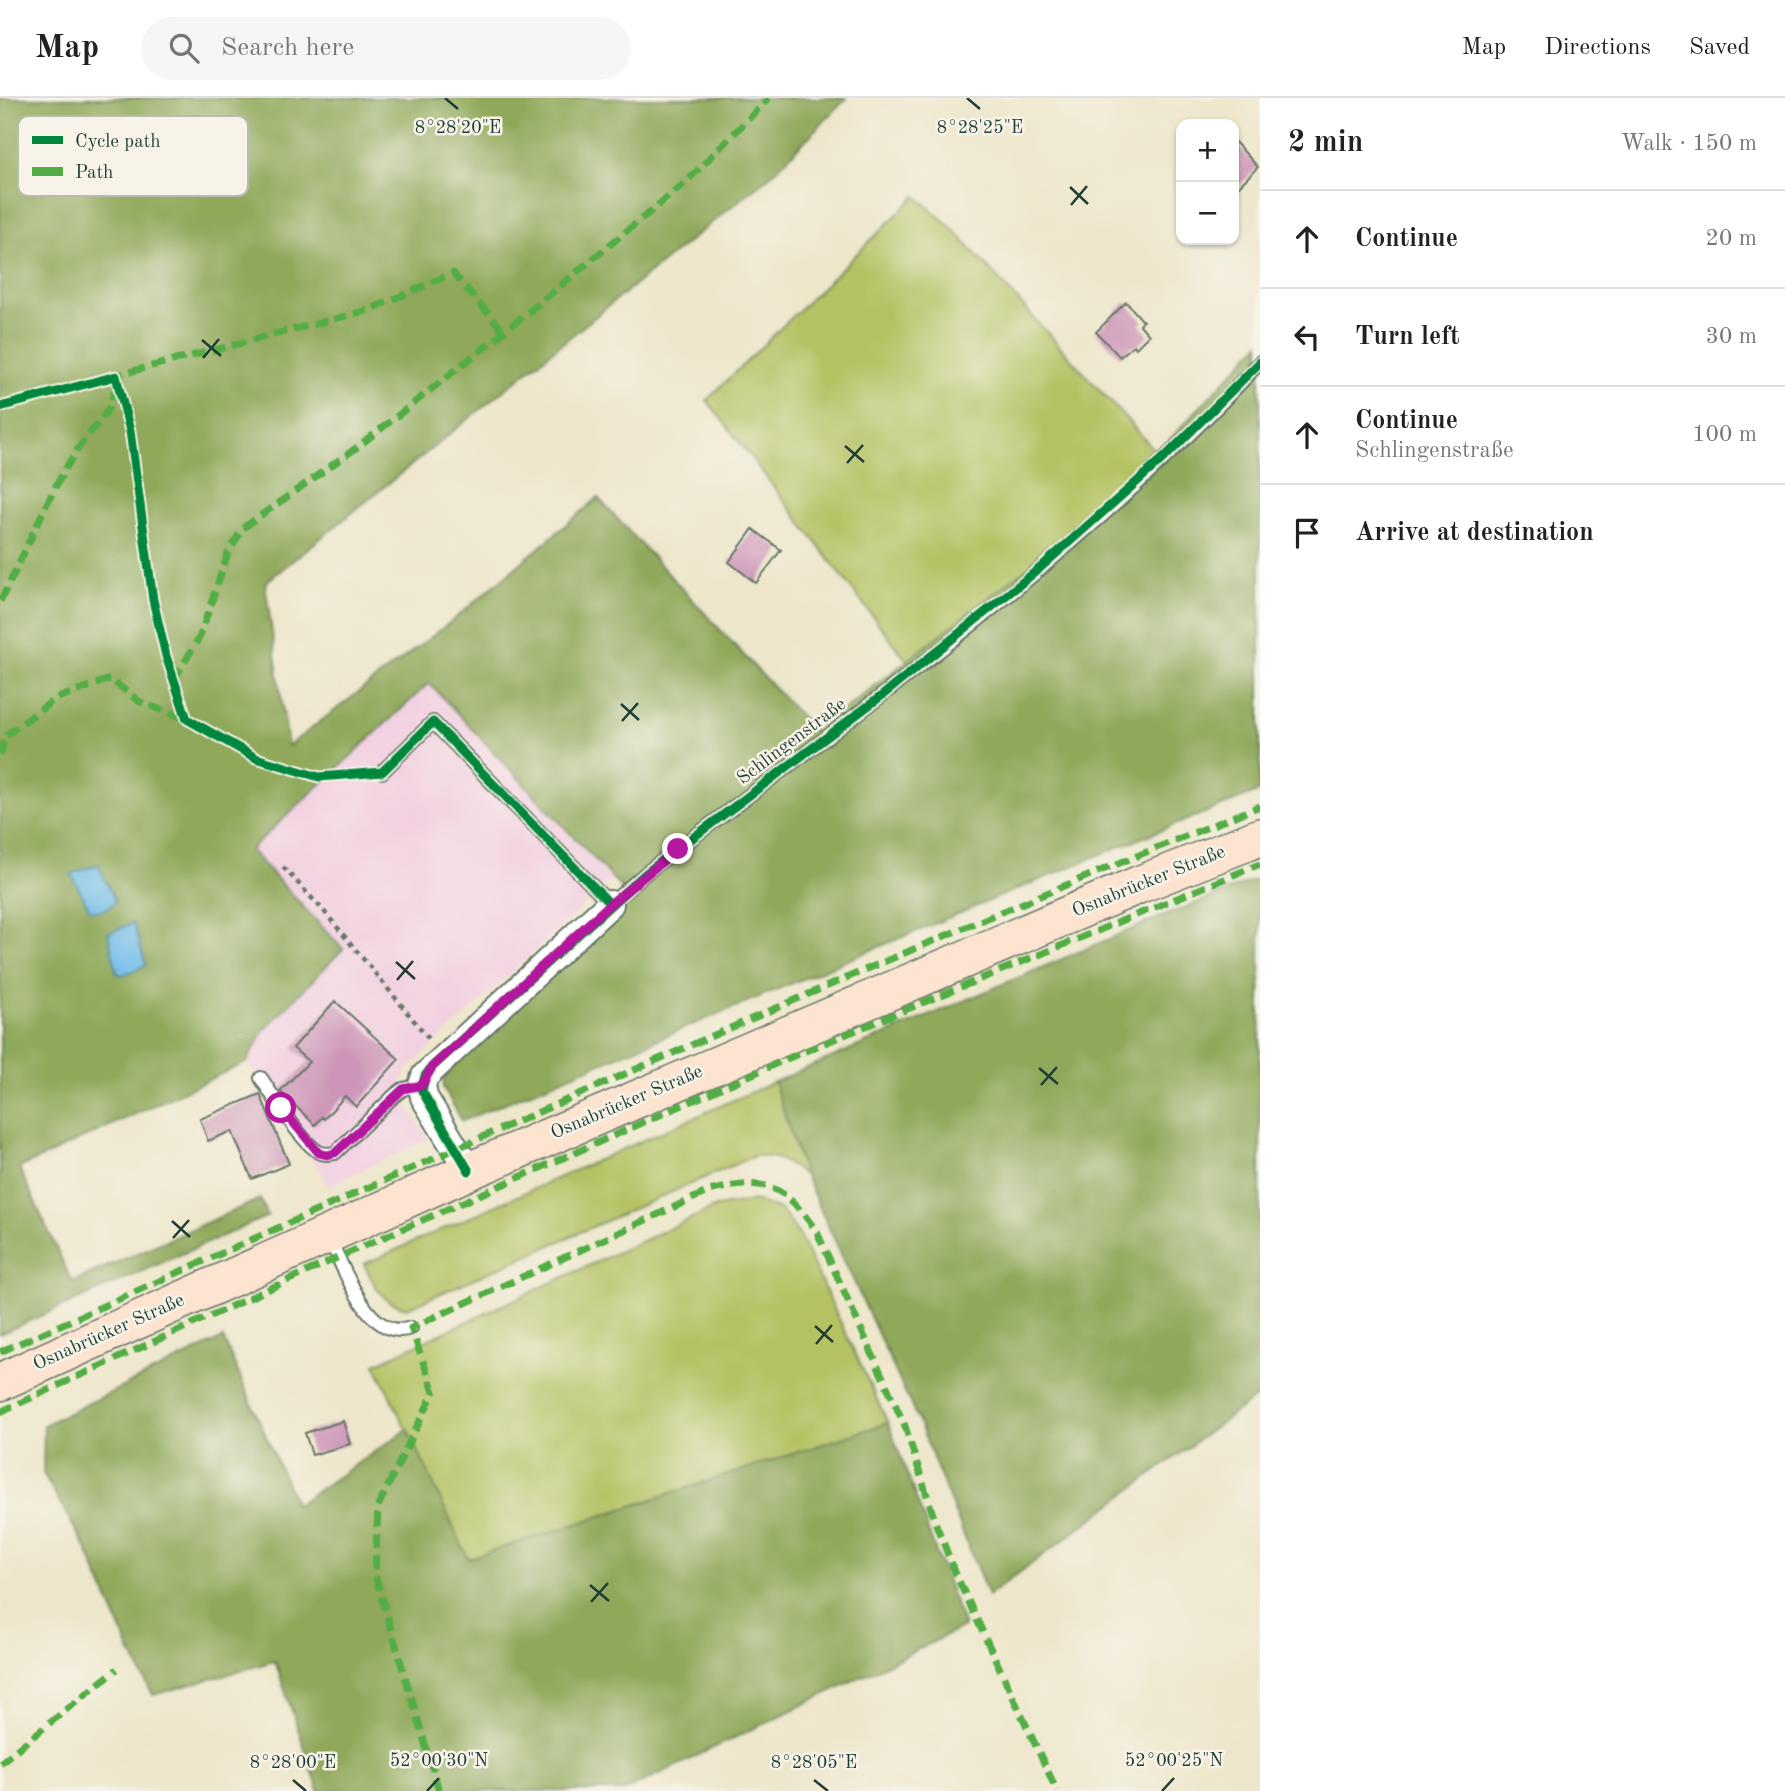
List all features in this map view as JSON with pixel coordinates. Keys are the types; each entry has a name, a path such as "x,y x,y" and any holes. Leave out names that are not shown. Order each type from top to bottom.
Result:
{"main road":[{"name":"Osnabrücker Straße","path":"0,1382 469,1171 1138,885 1260,837"}],"street":[{"name":"Schlingenstraße","path":"422,1085 432,1067 610,904"},
{"path":"422,1085 424,1097 469,1171"}],"lane":[{"name":"Schlingenstraße","path":"610,904 646,873 969,628 1102,516 1260,362"},
{"path":"382,772 433,722 610,904"},
{"path":"261,1078 303,1137 319,1153 327,1155 335,1153 403,1089 422,1085"},
{"path":"328,1234 351,1285 373,1316 386,1328 394,1331 411,1328"}],"path":[{"path":"284,867 430,1040"}],"shaded area":[{"path":"429,683 612,879 411,1066 402,1083 406,1103 428,1139 328,1186 319,1169 270,1102 247,1062 264,1030 343,949 250,850"}],"green space":[{"path":"0,98 847,98 772,174 265,583 288,746 452,621 598,498 815,732 1036,561 1157,453 1260,343 1260,791 1116,848 462,1121 443,1087 444,1079 455,1064 633,900 429,683 250,850 343,949 264,1030 247,1062 19,1168 72,1282 260,1199 268,1216 0,1334"},
{"path":"916,196 950,226 1157,453 1036,561 908,662 707,400"},
{"path":"1260,878 1260,1394 988,1596 918,1420 805,1176 774,1082 1158,918"},
{"path":"774,1082 805,1176 781,1160 754,1156 407,1308 384,1297 364,1264"},
{"path":"755,1201 781,1210 798,1233 888,1423 468,1559 375,1364 716,1207"},
{"path":"223,1338 296,1505 408,1429 468,1559 888,1423 964,1627 624,1791 319,1791 275,1661 153,1695 132,1655 87,1550 43,1473 44,1425"}],"water":[{"path":"98,864 115,901 107,908 94,911 90,910 71,874"},
{"path":"133,923 146,965 123,975 117,973 108,933"}],"building":[{"path":"1239,146 1258,167 1239,186"},
{"path":"1126,302 1143,321 1140,325 1149,335 1136,348 1134,345 1120,357 1096,332"},
{"path":"753,529 781,550 756,583 729,562"},
{"path":"335,1001 399,1059 356,1107 345,1096 315,1125 280,1091 309,1062 293,1048"},
{"path":"260,1094 289,1164 252,1179 232,1131 208,1141 200,1119"},
{"path":"343,1421 350,1444 312,1455 305,1433"}],"marked path":[{"path":"174,680 200,636 228,553 243,528 359,446 504,332 685,183 769,98"},
{"path":"110,377 369,310 453,273 504,332"},
{"path":"0,601 50,498 72,458 108,410 114,390"},
{"path":"0,755 5,736 55,699 110,679 140,702 187,719"},
{"path":"0,1352 785,1004 1260,806"},
{"path":"0,1412 339,1257 798,1054 1260,864"},
{"path":"439,1791 375,1575 378,1506 434,1392 411,1328 709,1191 746,1185 760,1185 783,1194 794,1203 817,1232 905,1426 937,1527 957,1577 1057,1791"},
{"path":"0,1763 117,1669"}],"cycle path":[{"path":"469,1171 422,1091 425,1076 432,1067 646,873 884,694 1040,568 1167,455 1260,362"},
{"path":"0,407 116,376 130,431 153,600 166,656 187,719 256,758 319,777 382,772 433,722 610,904"}],"route":[{"path":"281,1108 319,1153 335,1153 403,1089 422,1085 432,1067 610,904 678,849"}]}
